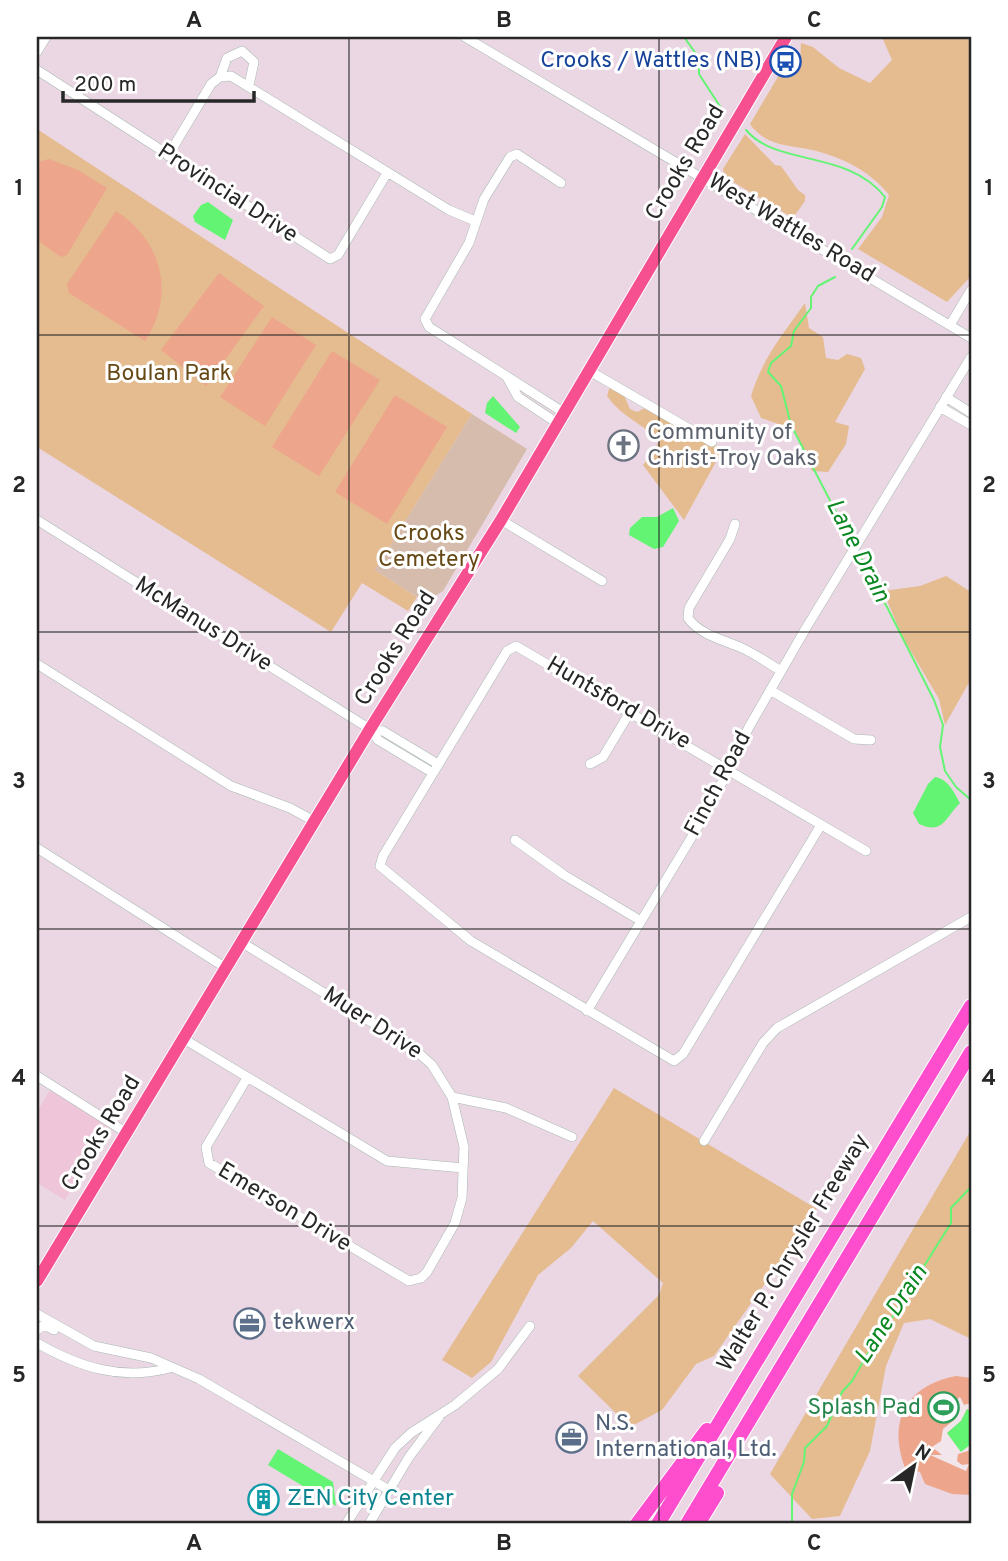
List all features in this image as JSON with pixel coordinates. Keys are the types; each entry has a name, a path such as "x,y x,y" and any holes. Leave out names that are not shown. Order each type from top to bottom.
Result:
{"highway":[{"name":"Walter P. Chrysler Freeway","path":"658,1524 971,1006"},
{"path":"687,1524 971,1052"},
{"path":"698,1524 746,1442 760,1404"},
{"path":"637,1524 695,1442 725,1411"}],"main road":[{"name":"Crooks Road","path":"37,1281 370,729 501,520 786,37"}],"street":[{"path":"37,52 46,37"},
{"name":"West Wattles Road","path":"465,37 971,338"},
{"path":"168,156 211,85 220,77 221,69 231,54 242,51 254,62 249,85"},
{"name":"Provincial Drive","path":"37,70 330,258 338,256 387,173"},
{"path":"220,77 236,77 387,173 449,210 475,220"},
{"path":"560,417 518,397 507,377 427,325 426,315 469,243 484,199 508,159 517,154 561,183"},
{"path":"950,325 971,290"},
{"name":"Finch Road","path":"587,1011 711,805 781,671 971,357"},
{"path":"589,370 712,442"},
{"path":"946,397 971,413"},
{"path":"940,407 971,425"},
{"name":"McManus Drive","path":"37,520 370,729 383,731 436,769"},
{"path":"501,520 602,581"},
{"path":"736,524 690,608 688,618 694,626 719,640 745,649 781,671"},
{"name":"Huntsford Drive","path":"436,769 507,651 512,647 522,648 866,851"},
{"path":"37,664 230,786 296,810 314,821"},
{"path":"770,690 854,739 871,740"},
{"path":"590,764 603,757 630,712"},
{"path":"436,769 383,856 380,866 465,937 669,1060 677,1060 683,1054 821,825"},
{"path":"514,840 564,875 641,921"},
{"path":"37,848 226,968"},
{"path":"704,1141 763,1043 777,1028 971,917"},
{"name":"Muer Drive","path":"241,942 412,1046 432,1065 452,1097 462,1137 463,1168"},
{"path":"184,1039 387,1161 463,1168"},
{"path":"37,1076 127,1133"},
{"name":"Emerson Drive","path":"247,1078 206,1147 209,1163 404,1280 421,1278 457,1219 463,1168"},
{"path":"452,1097 506,1108 572,1137"},
{"path":"37,1314 86,1343 151,1358 217,1388 389,1490"},
{"path":"37,1330 44,1325 90,1350 107,1349"},
{"path":"346,1524 373,1480 403,1440 440,1415 498,1369 530,1326"},
{"path":"37,1343 82,1367 119,1373 152,1373 170,1368"},
{"path":"119,1373 124,1363 124,1352"},
{"path":"369,1524 440,1415"}],"shaded area":[{"path":"49,159 78,170 107,188 67,255 61,257 37,240 37,162"},
{"path":"208,202 233,220 225,240 195,222 193,216 201,205"},
{"path":"116,211 144,237 154,253 159,270 162,287 160,305 155,323 145,341 69,293 67,284"},
{"path":"219,273 264,306 206,386 161,350"},
{"path":"272,317 316,345 265,426 220,397"},
{"path":"332,351 380,380 319,476 272,447"},
{"path":"395,395 447,427 387,524 335,492"},
{"path":"493,396 520,427 516,433 485,413 487,403"},
{"path":"673,508 679,521 663,547 654,549 629,535 630,528 642,517 657,517"},
{"path":"935,777 947,783 960,803 939,826 927,827 919,824 913,813 928,784"},
{"path":"50,1090 109,1127 65,1200 37,1183 37,1112"},
{"path":"956,1376 971,1378 971,1495 952,1494 925,1484 920,1472 905,1468 900,1451 898,1435 905,1408 925,1388"},
{"path":"960,1397 964,1405 971,1403 971,1411 967,1409 961,1421 947,1433 961,1451 971,1444 971,1450 958,1454 957,1461 962,1465 969,1464 966,1471 930,1455 942,1455 932,1447 941,1441 943,1429 954,1420 960,1408 955,1401"},
{"path":"967,1409 971,1411 971,1444 961,1452 947,1433 961,1421"},
{"path":"278,1449 333,1482 336,1506 268,1465"}],"green space":[{"path":"882,37 971,37 971,276 947,302 858,249 882,217 889,195 875,180 849,163 830,155 773,142 750,124 779,75 788,75 800,63 801,43 813,47 839,68 870,83 892,60"},
{"name":"Boulan Park","path":"37,129 472,414 375,570 417,597 408,611 362,583 331,632 37,447"},
{"path":"745,134 775,165 781,166 798,190 805,195 805,201 793,218 725,177 723,169"},
{"path":"805,303 809,328 823,337 826,358 838,360 847,354 861,358 865,369 835,422 849,426 846,444 828,472 812,471 795,430 761,418 751,396 767,358"},
{"path":"610,386 623,393 630,409 637,412 647,407 723,449 684,520 643,465 654,452 659,440 613,403 607,396"},
{"name":"Crooks Cemetery","path":"472,414 527,449 443,591 425,602 375,570"},
{"path":"946,576 971,592 971,679 945,725 939,699 902,636 883,591 920,586"},
{"path":"614,1088 817,1209 714,1356 696,1364 662,1410 630,1427 578,1376 659,1295 663,1283 593,1221 571,1248 538,1275 491,1362 472,1378 442,1360"},
{"path":"971,1130 971,1339 930,1319 904,1323 886,1366 870,1451 840,1516 812,1519 770,1474"}],"waterway":[{"name":"Lane Drain","path":"684,37 699,58 699,74 723,111"},
{"name":"Lane Drain","path":"746,130 759,142 775,149 852,171 885,197 882,207 852,249"},
{"name":"Lane Drain","path":"835,277 818,286 811,297 811,308 794,331 791,346 771,363 768,372 781,386 791,425 852,543"},
{"name":"Lane Drain","path":"858,550 868,575 934,700 943,725 940,747 945,771 956,787 971,800"},
{"name":"Lane Drain","path":"792,1524 792,1494 804,1462 805,1448 827,1426 842,1392 852,1381 951,1223 951,1208 971,1187"}],"place":[{"name":"Crooks / Wattles (NB)","path":"785,61"},
{"name":"Community of Christ-Troy Oaks","path":"624,446"},
{"name":"tekwerx","path":"250,1323"},
{"name":"Splash Pad","path":"944,1408"},
{"name":"N.S. International, Ltd.","path":"572,1437"},
{"name":"ZEN City Center","path":"264,1499"}]}
